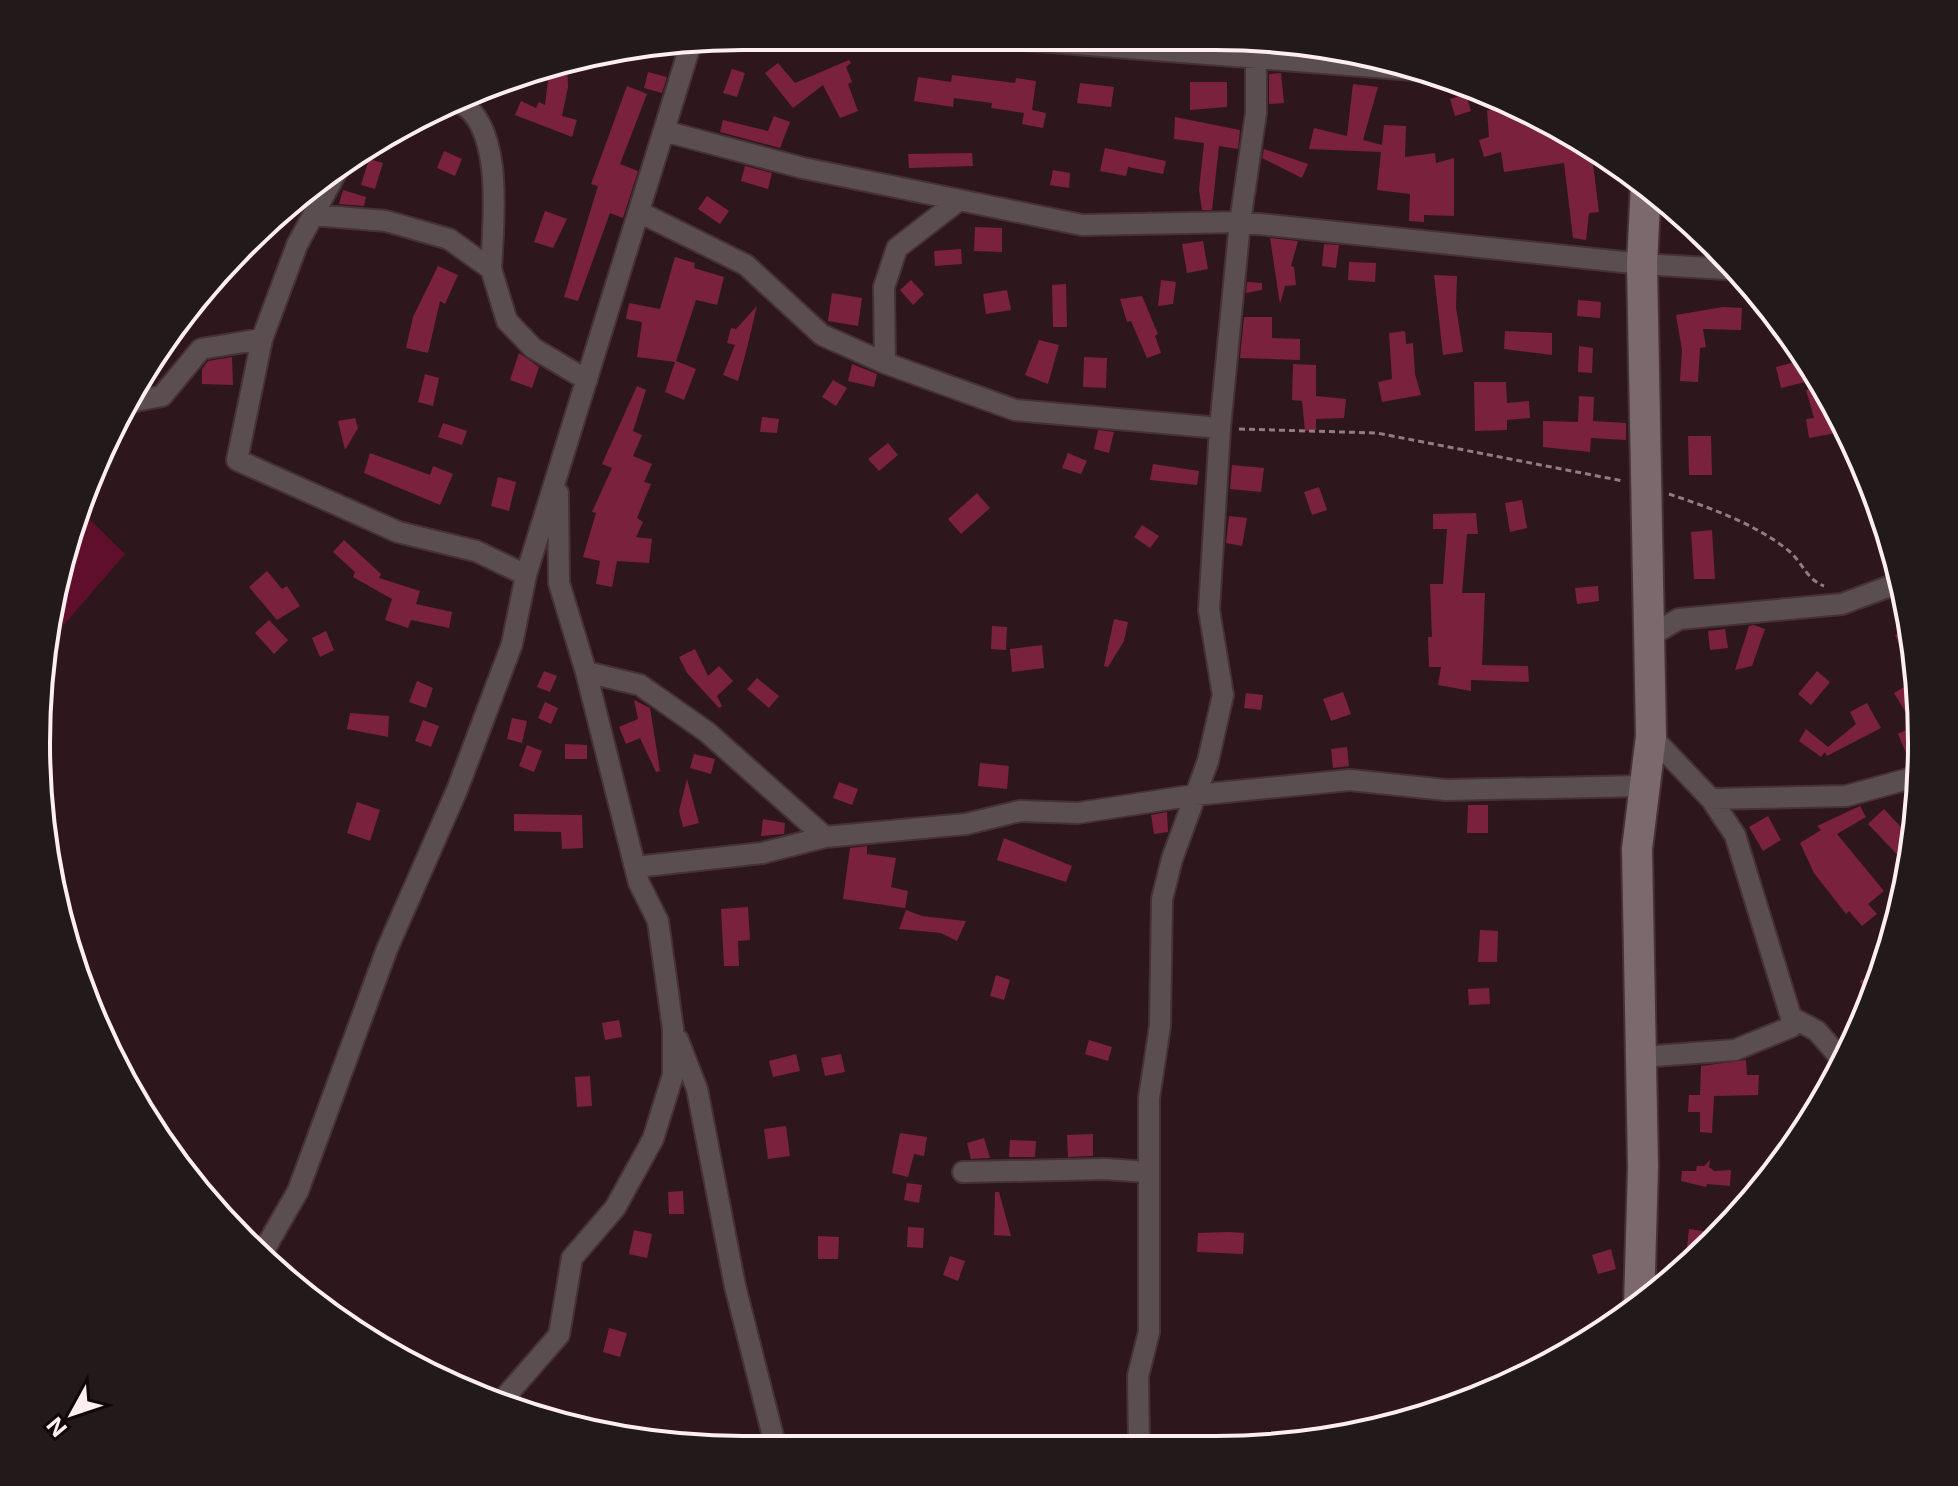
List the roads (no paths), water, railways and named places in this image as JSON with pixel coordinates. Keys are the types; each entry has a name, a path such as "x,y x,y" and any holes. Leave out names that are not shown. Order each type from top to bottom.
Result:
{"main road":[{"path":"1639,1291 1641,1057 1637,849 1642,786 1651,736 1642,264 1645,200"}],"street":[{"path":"1146,50 1257,59 1324,59"},
{"path":"1139,1436 1138,1376 1149,1332 1149,1098 1160,1026 1162,899 1223,695 1209,610 1220,428 1240,222 1256,113 1257,51"},
{"path":"267,1246 298,1191 387,949 457,790 512,644 526,575 688,52"},
{"path":"469,107 493,157 491,269 507,321 533,348 587,380"},
{"path":"664,131 803,168 1082,225 1240,222 1642,264 1720,269"},
{"path":"327,188 297,245 262,339 250,413 237,460 398,532 476,551 526,575"},
{"path":"885,363 884,287 897,248 958,201"},
{"path":"639,212 746,265 822,335 885,363 1015,410 1220,428"},
{"path":"313,215 386,221 449,239 491,269"},
{"path":"141,400 162,396 201,349 262,339"},
{"path":"507,1394 559,1335 572,1258 615,1208 653,1139 673,1075 673,1029 658,921 639,883 586,672 559,583 558,472"},
{"path":"1648,637 1679,619 1727,612 1816,608 1890,586"},
{"path":"586,672 640,685 707,732 825,837"},
{"path":"1641,1057 1735,1050 1791,1027 1791,1017 1735,835 1711,799 1651,736"},
{"path":"1711,799 1846,796 1907,779"},
{"path":"636,867 762,853 825,837 966,824 1020,811 1078,813 1195,795 1350,780 1446,790 1642,786"},
{"path":"1791,1017 1817,1031 1836,1052"},
{"path":"673,1029 697,1089 735,1286 773,1436"},
{"path":"963,1172 1105,1169 1148,1172"}]}
